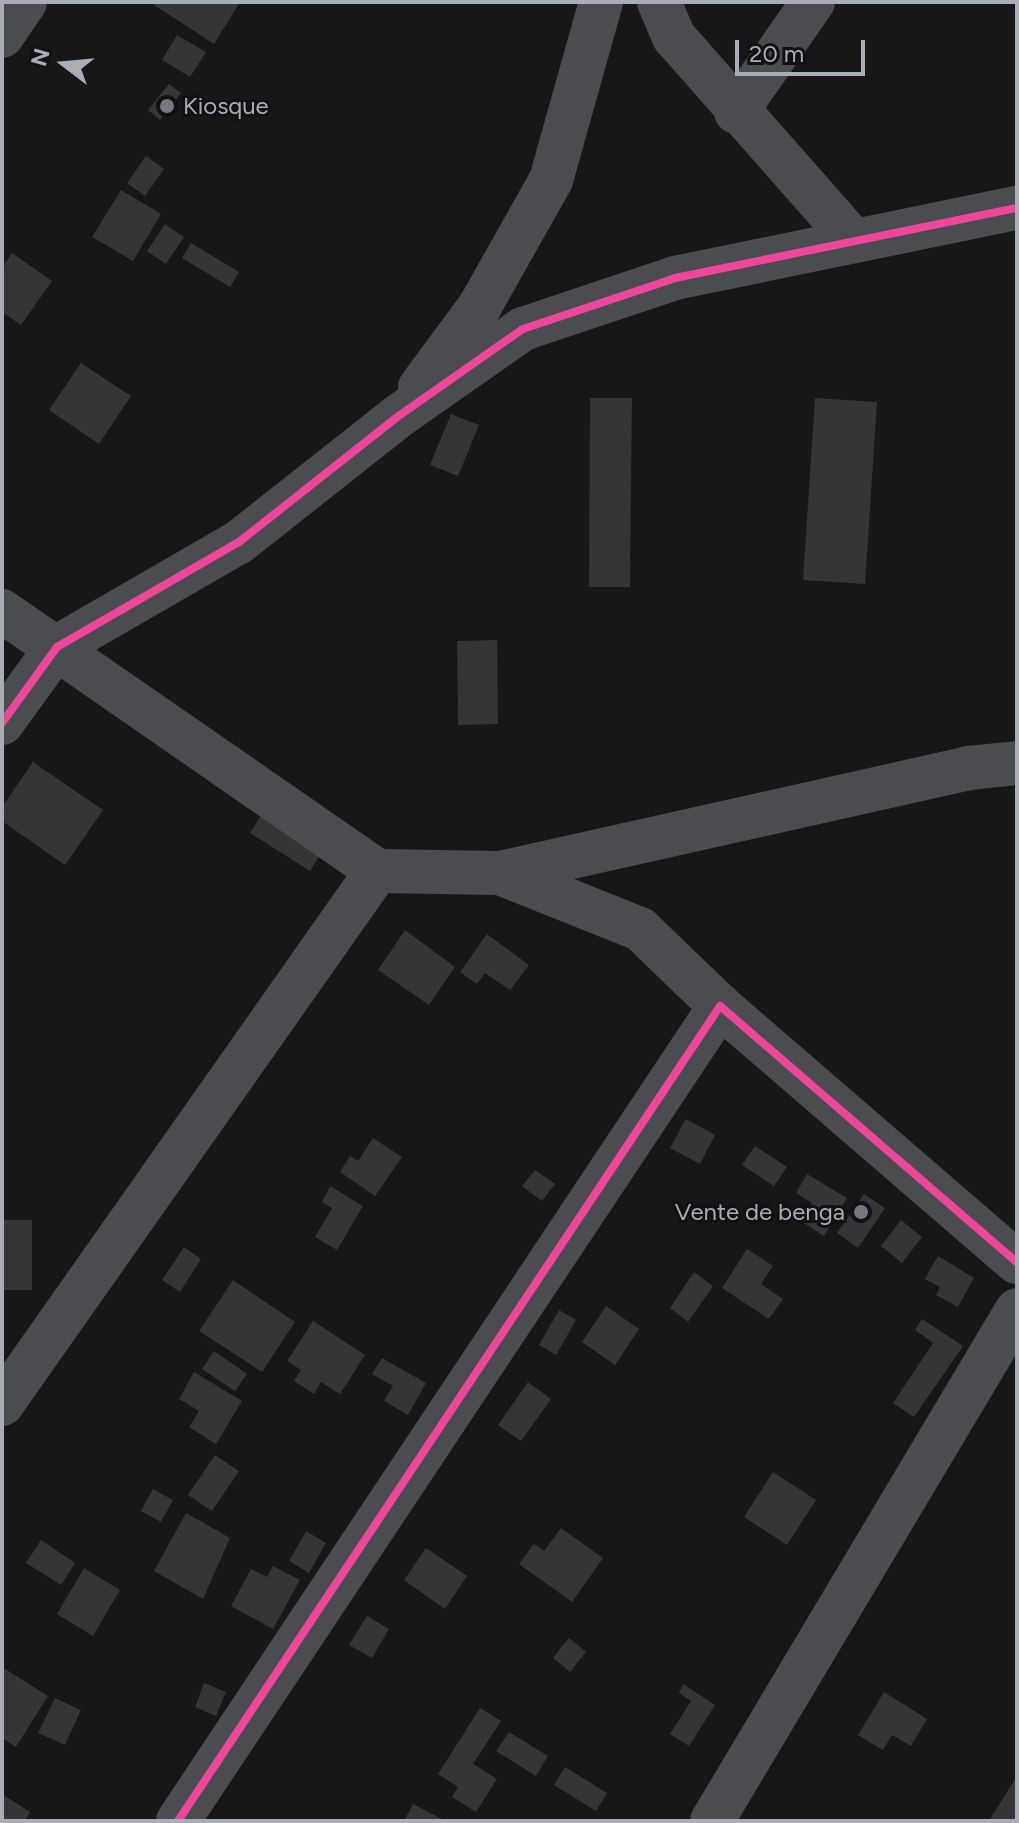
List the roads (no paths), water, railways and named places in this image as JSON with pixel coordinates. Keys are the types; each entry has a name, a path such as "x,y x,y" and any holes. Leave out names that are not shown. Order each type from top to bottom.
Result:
{"street":[{"path":"2,36 25,2"},
{"path":"400,415 480,306 551,180 601,2"},
{"path":"659,2 674,37 736,112 854,241"},
{"path":"736,112 813,2"},
{"path":"2,723 57,647 239,542 400,415 523,329 675,278 1017,208"},
{"path":"2,611 377,871 500,873 969,768 1017,763"},
{"path":"2,1404 377,871"},
{"path":"500,873 640,929 720,1006 1017,1262"},
{"path":"178,1821 720,1006"},
{"path":"712,1821 1017,1310"}],"place":[{"name":"Kiosque","path":"167,106"},
{"name":"Vente de benga","path":"861,1212"}]}
